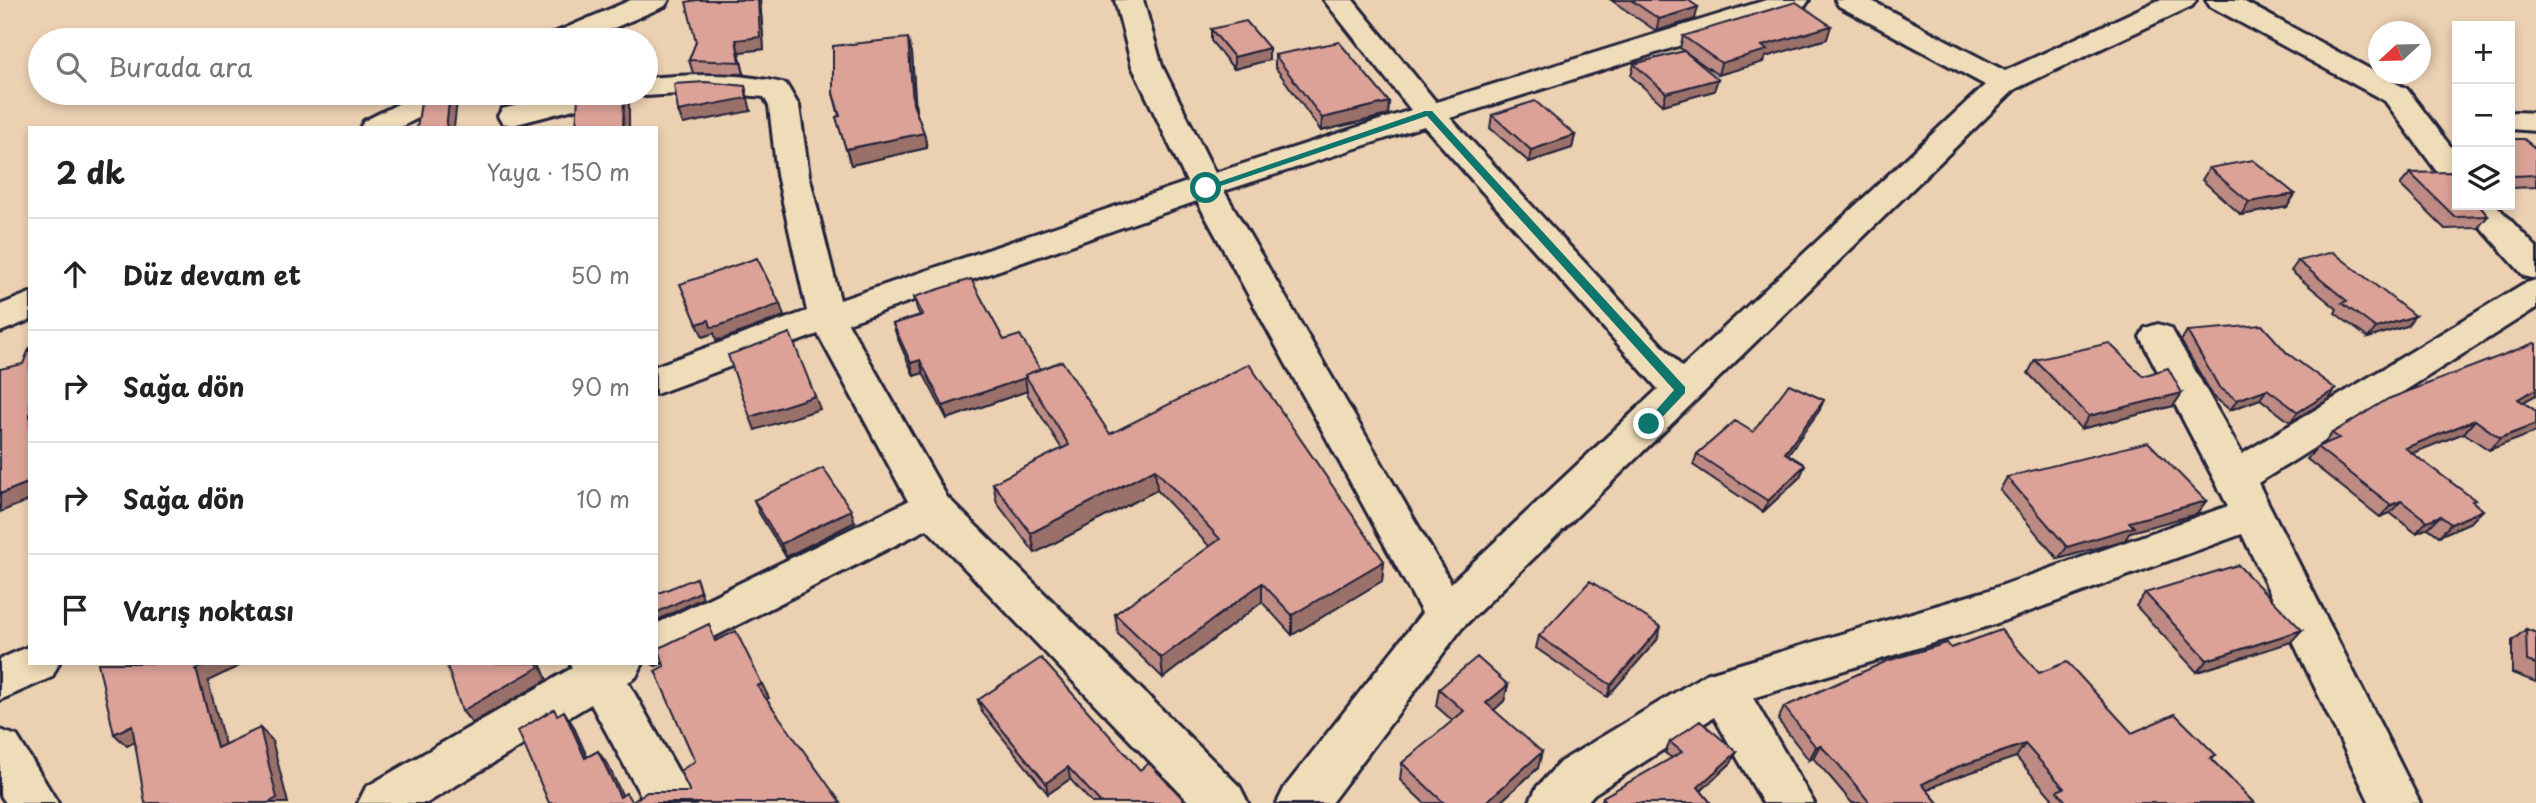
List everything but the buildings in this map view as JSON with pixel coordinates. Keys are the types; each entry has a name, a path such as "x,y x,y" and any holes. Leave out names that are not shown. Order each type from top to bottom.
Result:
{"street":[{"path":"590,28 655,0"},
{"path":"1129,0 1147,66 1206,188 1446,615"},
{"path":"1338,0 1429,113 1681,390"},
{"path":"658,380 826,316 1429,113 1795,0"},
{"path":"1849,0 2004,83"},
{"path":"1302,803 1446,615 2004,83 2182,0"},
{"path":"2220,0 2396,95 2452,170"},
{"path":"658,86 694,82 745,83 775,90 784,106 793,175 826,316 932,508 1223,803"},
{"path":"379,126 420,105"},
{"path":"510,112 544,105"},
{"path":"2483,210 2536,268"},
{"path":"1554,803 1577,778 1722,688 1989,608 2243,496 2536,292"},
{"path":"0,320 28,305"},
{"path":"2158,337 2243,496 2395,803"},
{"path":"658,644 932,508"},
{"path":"0,680 32,665"},
{"path":"383,803 604,667 671,803"},
{"path":"1722,688 1790,803"},
{"path":"0,751 33,803"}],"route":[{"path":"1206,188 1429,113 1681,390 1649,424"}]}
